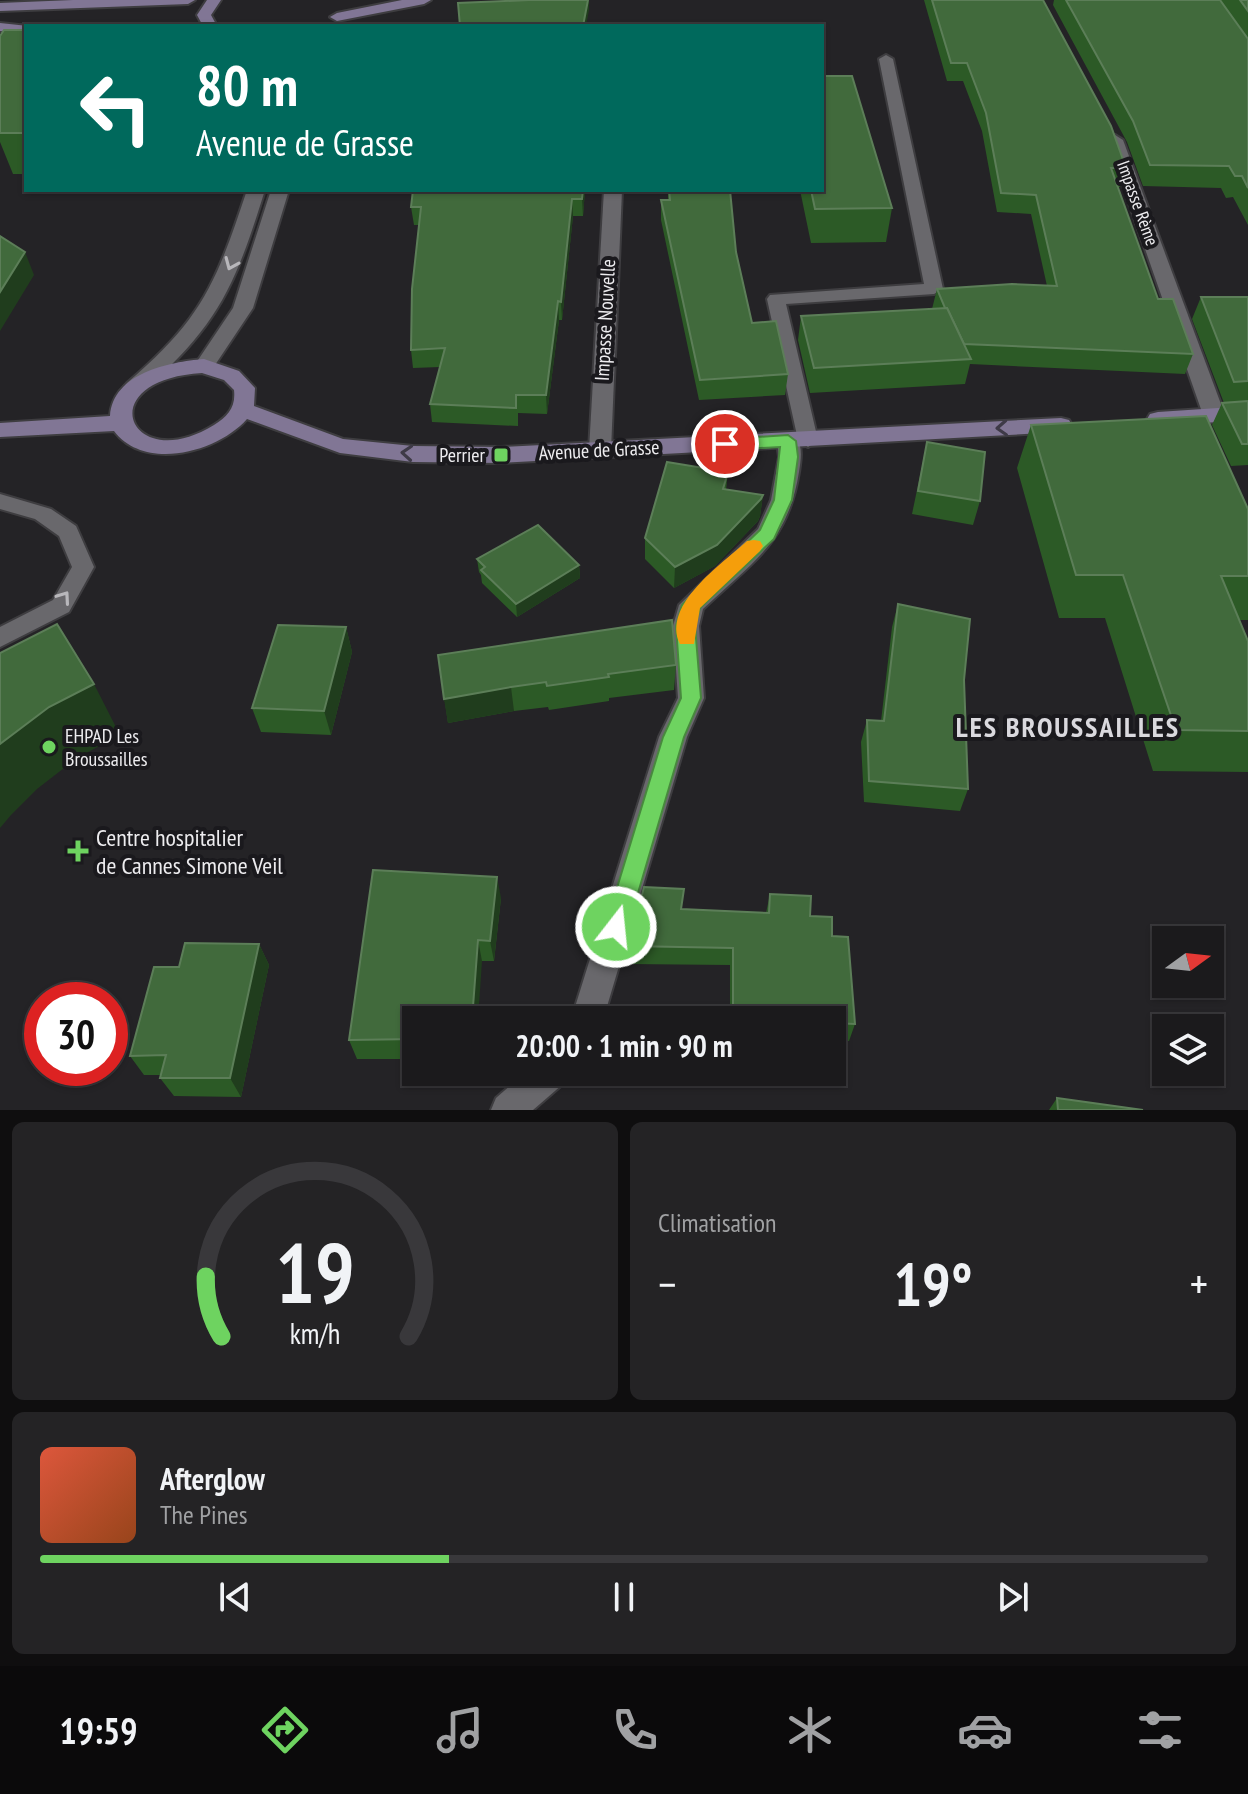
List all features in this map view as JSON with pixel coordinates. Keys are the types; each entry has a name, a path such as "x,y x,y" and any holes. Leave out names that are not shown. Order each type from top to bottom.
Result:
{"street":[{"path":"0,7 188,0"},
{"path":"209,24 204,15 214,0"},
{"path":"327,24 337,17 342,9 342,0"},
{"path":"337,17 424,0"},
{"path":"0,27 24,30"},
{"name":"Impasse Rème","path":"1109,130 1214,415"},
{"path":"134,388 165,372 204,366 234,375 243,385 247,397 243,410 234,424 218,434 179,446 141,443 120,424 119,412 134,388 173,354 211,306 233,261 255,192"},
{"path":"204,366 243,308 279,192"},
{"name":"Impasse Nouvelle","path":"600,450 613,192"},
{"name":"Avenue de Grasse","path":"243,410 340,446 367,450 501,455 1087,423"},
{"path":"1134,420 1248,413"},
{"path":"0,430 26,430 87,421 120,424"},
{"path":"591,1006 673,737 691,698 686,626 691,605 767,534 783,500 790,457 798,440"},
{"path":"508,1110 535,1086"}],"lane":[{"path":"798,440 776,299 934,289 886,59"},
{"path":"0,501 43,514 68,531 83,567 61,606 0,638"}],"building":[{"path":"588,0 583,24 460,24 458,3"},
{"path":"932,0 1043,0 1111,126 1126,168 1111,168 1158,299 1173,299 1193,354 964,344 937,289 1012,284 1057,286 1036,195 1001,193 986,113 967,63 951,63"},
{"path":"1066,0 1220,0 1248,39 1248,188 1242,176 1235,176 1229,166 1150,165 1133,121"},
{"path":"1240,0 1248,0 1248,11"},
{"path":"4,30 24,30 24,133 0,133 0,36"},
{"path":"824,76 852,76 892,208 815,209 811,192 824,192"},
{"path":"413,192 583,192 582,199 572,199 561,302 558,301 546,395 516,395 516,408 430,404 445,348 411,350 412,289 421,207 411,207"},
{"path":"669,192 730,192 736,252 752,323 776,321 788,374 700,380 661,200 670,200"},
{"path":"0,236 25,252 0,292"},
{"path":"1201,297 1248,297 1248,381 1234,382"},
{"path":"947,308 971,359 814,368 801,316"},
{"path":"1248,401 1248,444 1242,444 1222,403"},
{"path":"1206,416 1248,509 1248,576 1221,576 1248,641 1248,731 1176,730 1123,575 1076,575 1031,425"},
{"path":"927,442 985,452 980,501 918,491"},
{"path":"667,462 728,472 723,489 763,495 717,545 675,567 645,538"},
{"path":"538,525 579,565 516,604 481,570 485,567 477,559"},
{"path":"898,604 970,619 964,680 968,789 869,781 867,720 884,721"},
{"path":"672,620 676,665 444,699 438,655"},
{"path":"57,624 94,684 49,707 0,744 0,653"},
{"path":"278,625 346,627 324,711 252,708"},
{"path":"373,870 497,877 490,941 478,940 473,1006 402,1006 402,1039 349,1040"},
{"path":"644,887 684,889 681,909 769,913 770,894 811,896 810,916 832,917 832,936 848,937 855,1024 846,1024 846,1006 733,1006 733,948 629,946"},
{"path":"185,943 259,944 230,1078 160,1078 166,1055 130,1056 154,967 179,967"},
{"path":"1057,1098 1143,1110 1058,1110"}],"slow traffic":[{"path":"687,638 686,626 691,605 754,546"}],"place":[{"name":"Perrier","path":"501,455"},
{"name":"EHPAD Les Broussailles","path":"49,747"},
{"name":"Centre hospitalier de Cannes Simone Veil","path":"78,851"}],"district":[{"name":"LES BROUSSAILLES","path":"1068,726"}],"route":[{"path":"616,927 673,737 691,698 686,626 691,605 767,534 783,500 790,457 788,441 725,444"}]}
